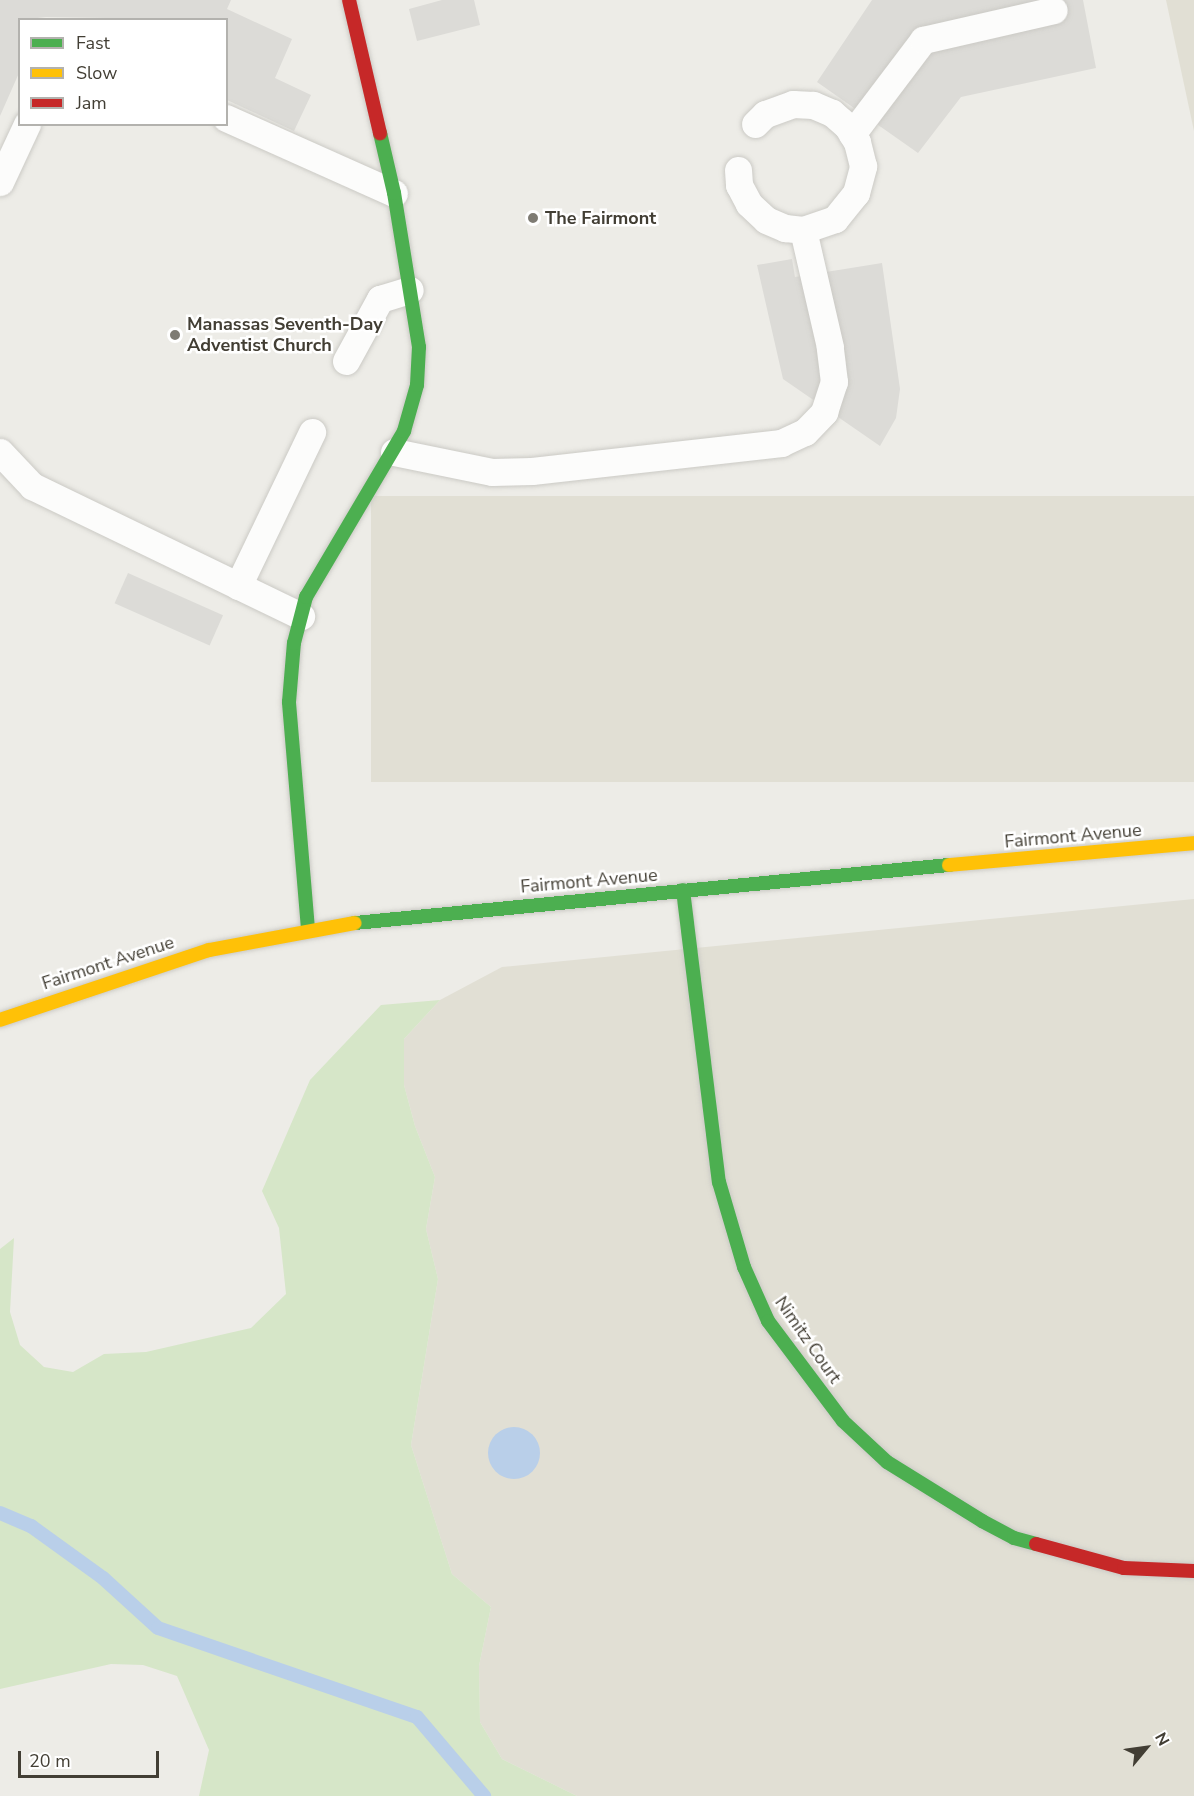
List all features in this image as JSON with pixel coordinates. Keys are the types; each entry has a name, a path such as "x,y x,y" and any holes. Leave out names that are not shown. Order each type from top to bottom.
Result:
{"street":[{"path":"308,929 290,702 294,643 306,597 394,452 404,431 417,385 419,347 394,193 349,0"},
{"name":"Fairmont Avenue","path":"0,1020 110,980 209,950 308,929 386,917 1194,843"},
{"name":"Nimitz Court","path":"682,890 719,1182 744,1267 768,1321 843,1420 887,1462 982,1521 1014,1538 1124,1568 1194,1571"}],"lane":[{"path":"852,134 923,40 1054,10"},
{"path":"738,170 739,184 749,204 766,220 803,230 835,219 856,193 863,166 852,134 832,113 813,105 779,107 755,124"},
{"path":"228,119 394,193"},
{"path":"0,182 26,126"},
{"path":"394,452 492,472 532,471 781,443 805,432 824,412 834,382 803,230"},
{"path":"346,361 380,299 410,290"},
{"path":"238,586 312,432"},
{"path":"0,452 32,486 301,616"}],"shaded area":[{"path":"0,0 231,0 227,9 292,39 275,78 311,95 294,131 228,100 228,18 18,18 18,75 0,116"},
{"path":"442,0 474,0 480,25 417,41 409,9"},
{"path":"872,0 1083,0 1096,68 961,97 918,153 817,82"},
{"path":"1166,0 1194,0 1194,131"},
{"path":"792,259 795,277 882,263 900,389 896,418 880,446 783,379 757,265"},
{"path":"371,496 1194,496 1194,782 371,782"},
{"path":"128,573 223,615 210,645 115,603"},
{"path":"1194,899 1194,1796 577,1796 502,1759 480,1722 479,1666 491,1607 452,1574 411,1445 438,1279 426,1229 435,1177 415,1126 404,1085 404,1039 440,1000 502,967"}],"green space":[{"path":"440,1000 404,1039 404,1085 415,1126 435,1177 426,1229 438,1279 411,1445 452,1574 491,1607 479,1666 480,1722 502,1759 577,1796 199,1796 209,1750 177,1676 143,1665 111,1664 0,1689 0,1249 14,1238 10,1312 20,1345 44,1367 73,1372 104,1354 146,1352 251,1328 286,1294 279,1228 262,1191 310,1080 381,1005"}],"water":[{"path":"514,1427 528,1431 536,1439 540,1453 536,1467 528,1475 514,1479 500,1475 492,1467 488,1453 492,1439 500,1431"}],"waterway":[{"path":"0,1513 31,1526 103,1578 158,1628 417,1717 484,1796"}],"traffic: fast":[{"path":"308,929 289,702 294,643 306,597 404,431 417,385 419,347 394,193 380,133"},
{"path":"355,923 949,865"},
{"path":"683,890 719,1182 744,1267 768,1321 843,1421 887,1462 982,1521 1014,1538 1036,1544"}],"traffic: slow":[{"path":"949,865 1194,843"},
{"path":"0,1020 209,950 355,923"}],"traffic: jam":[{"path":"349,0 380,133"},
{"path":"1036,1544 1124,1568 1194,1571"}],"place":[{"name":"The Fairmont","path":"533,218"},
{"name":"Manassas Seventh-Day Adventist Church","path":"175,335"}]}
